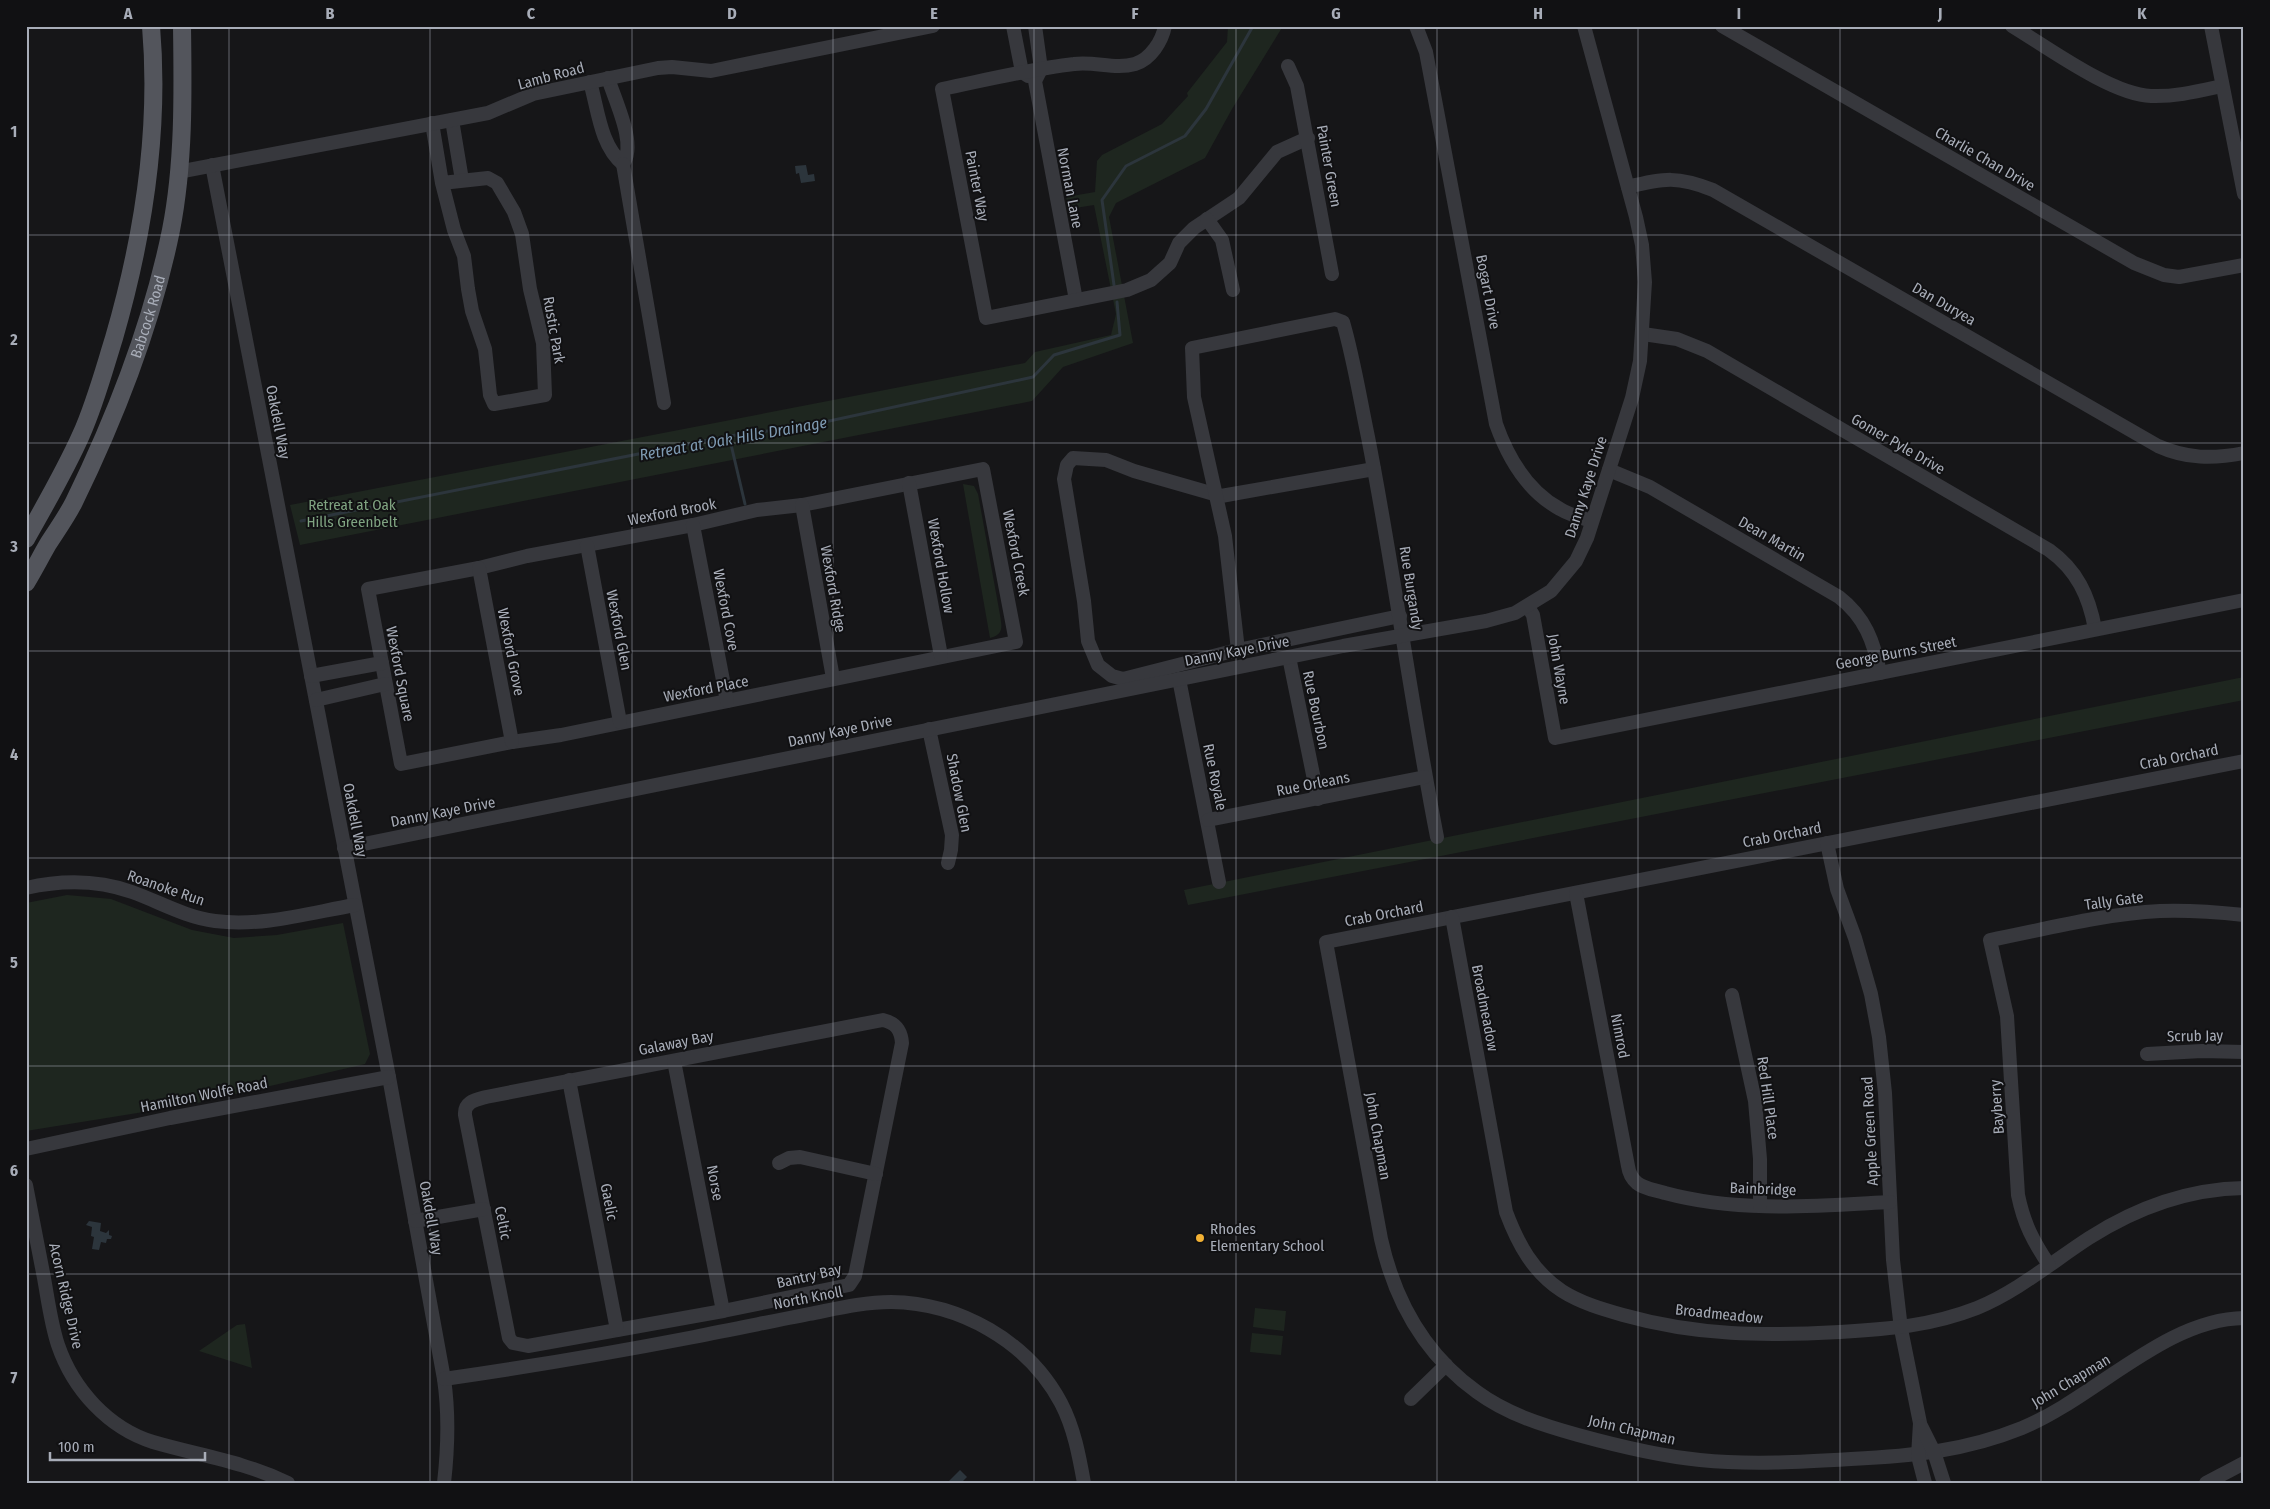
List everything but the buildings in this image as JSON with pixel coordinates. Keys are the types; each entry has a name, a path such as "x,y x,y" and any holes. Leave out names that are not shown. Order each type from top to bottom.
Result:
{"main road":[{"name":"Babcock Road","path":"26,539 81,434 106,364 126,294 140,232 147,172 152,113 152,26"},
{"name":"Babcock Road","path":"26,583 73,504 102,441 129,372 153,300 171,230 178,172 182,113 182,26"},
{"path":"126,294 153,300"}],"street":[{"name":"Lamb Road","path":"178,172 488,113 533,94 608,78 672,66 711,71 886,31 933,26"},
{"path":"1013,26 1022,72"},
{"name":"Norman Lane","path":"1035,26 1038,75 1076,300"},
{"name":"Painter Way","path":"1165,26 1163,37 1152,53 1137,63 1117,67 1076,63 1038,75 1022,72 942,89 986,318 1127,290 1152,280 1170,263 1175,240 1239,198 1277,152 1308,138"},
{"name":"Bogart Drive","path":"1416,26 1426,52 1496,424 1521,474 1546,499 1560,509 1592,521"},
{"name":"Danny Kaye Drive","path":"344,848 1289,657 1486,621 1515,613 1528,607 1551,591 1568,572 1582,550 1632,398 1644,334 1645,282 1642,245 1584,26"},
{"name":"Charlie Chan Drive","path":"1722,26 2134,263 2164,275 2179,277 2244,265"},
{"path":"2012,26 2106,82 2128,92 2150,96 2172,96 2222,86"},
{"path":"2211,26 2244,194"},
{"name":"Painter Green","path":"1288,66 1297,86 1332,274"},
{"path":"608,78 628,140 627,157 623,164 664,403"},
{"path":"590,82 606,143 612,155 623,164"},
{"path":"452,120 462,180"},
{"name":"Rustic Park","path":"432,123 442,183 454,230 464,256 469,296 485,349 490,395 494,404 545,396 543,343 530,289 522,234 514,212 497,183 488,178 442,183"},
{"path":"437,150 456,147"},
{"name":"Oakdell Way","path":"212,165 389,1077 444,1379 448,1436 444,1483"},
{"name":"Dan Duryea","path":"1628,187 1672,179 1690,181 1713,190 2158,446 2180,454 2200,458 2244,453"},
{"path":"1207,219 1222,240 1233,290"},
{"name":"Rue Burgandy","path":"1214,494 1194,397 1192,348 1335,319 1344,322 1374,469 1400,616 1425,778 1437,837"},
{"name":"Gomer Pyle Drive","path":"1644,334 1677,339 1707,352 2048,550 2064,562 2082,586 2092,613 2095,629"},
{"path":"1374,469 1221,496 1134,471 1106,460 1073,458 1067,465 1064,478 1084,602 1088,641 1098,665 1112,676 1123,679 1238,650 1400,616"},
{"name":"Wexford Brook","path":"368,589 479,568 527,556 693,525 757,510 802,504 983,469"},
{"name":"Wexford Creek","path":"983,469 1016,642"},
{"name":"Dean Martin","path":"1609,470 1650,487 1839,597 1860,617 1870,633 1880,673"},
{"name":"Wexford Hollow","path":"909,483 941,656"},
{"path":"1214,494 1225,536 1238,650 1242,667"},
{"name":"Wexford Ridge","path":"802,504 833,678"},
{"name":"Wexford Cove","path":"693,525 727,701"},
{"name":"Wexford Glen","path":"586,545 620,722"},
{"name":"Wexford Grove","path":"479,568 512,742"},
{"name":"Wexford Square","path":"368,589 401,764"},
{"name":"George Burns Street","path":"1555,738 2244,600"},
{"name":"John Wayne","path":"1528,607 1533,615 1555,738"},
{"name":"Wexford Place","path":"401,764 512,742 561,735 1016,642"},
{"name":"Rue Bourbon","path":"1289,657 1318,800"},
{"path":"311,676 382,663"},
{"path":"353,668 358,691"},
{"name":"Rue Royale","path":"1179,679 1219,882"},
{"path":"316,700 386,684"},
{"name":"Shadow Glen","path":"930,729 952,835 952,850 948,863"},
{"name":"Crab Orchard","path":"1326,942 2244,761"},
{"name":"Rue Orleans","path":"1208,820 1425,778"},
{"name":"Apple Green Road","path":"1827,843 1837,889 1855,938 1879,1037 1885,1093 1893,1260 1901,1328 1920,1423"},
{"name":"Roanoke Run","path":"26,888 54,883 94,883 132,892 194,916 240,923 261,922 355,905"},
{"name":"Nimrod","path":"1576,893 1628,1166 1630,1175 1637,1183"},
{"name":"Tally Gate","path":"1990,940 2115,916 2160,911 2206,911 2244,916"},
{"name":"Broadmeadow","path":"1452,917 1506,1212 1524,1253 1547,1279 1563,1291 1587,1304 1634,1318 1685,1329 1736,1335 1787,1335 1901,1328 1949,1318 1979,1307 2008,1293 2114,1223 2140,1210 2197,1192 2244,1188"},
{"name":"Bayberry","path":"1990,940 2006,1016 2018,1195 2024,1220 2031,1237 2049,1265"},
{"name":"John Chapman","path":"1326,942 1387,1266 1406,1313 1446,1365 1476,1392 1496,1405 1519,1416 1545,1426 1640,1451 1686,1458 1743,1463 1793,1463 1918,1456 1979,1443 2022,1428 2063,1408 2175,1336 2206,1323 2244,1318"},
{"name":"Red Hill Place","path":"1732,995 1755,1100 1760,1159 1760,1206"},
{"name":"Galaway Bay","path":"466,1107 469,1103 486,1097 569,1080 883,1020 895,1025"},
{"name":"Bantry Bay","path":"513,1343 528,1346 723,1311 849,1285 855,1276 902,1043 899,1030 895,1025"},
{"name":"Scrub Jay","path":"2147,1054 2202,1051 2244,1052"},
{"name":"Norse","path":"674,1060 723,1311"},
{"name":"Hamilton Wolfe Road","path":"26,1149 170,1118 389,1077"},
{"name":"Gaelic","path":"569,1080 618,1330"},
{"name":"Celtic","path":"466,1107 464,1115 509,1338 513,1343"},
{"path":"779,1163 788,1158 800,1157 876,1174"},
{"name":"Bainbridge","path":"1637,1183 1683,1198 1724,1204 1760,1206 1890,1202"},
{"name":"Acorn Ridge Drive","path":"26,1184 57,1343 70,1372 88,1398 111,1420 138,1436 153,1442 239,1463 288,1483"},
{"path":"416,1221 484,1209"},
{"name":"North Knoll","path":"444,1379 627,1350 840,1308 890,1302 914,1303 936,1307 971,1319 1008,1342 1029,1361 1052,1389 1065,1412 1073,1433 1084,1483"},
{"path":"1411,1399 1446,1365"},
{"path":"1920,1423 1934,1452 1944,1483"},
{"path":"1920,1423 1918,1456 1925,1483"},
{"path":"2206,1483 2244,1463"}],"green space":[{"name":"Retreat at Oak Hills Greenbelt","path":"1228,26 1283,26 1232,109 1205,158 1116,203 1109,217 1133,343 1063,367 1032,401 300,545 290,505 1025,363 1035,352 1111,335 1116,314 1094,205 1069,209 1066,197 1095,192 1097,161 1102,155 1162,124 1188,96 1187,93 1227,42"},
{"path":"963,484 974,486 978,494 1000,615 1001,630 990,638"},
{"path":"2244,677 2244,700 1188,905 1184,890"},
{"path":"67,895 111,899 192,930 234,938 277,935 343,923 370,1054 365,1064 193,1104 26,1131 26,903"},
{"path":"1255,1308 1286,1311 1284,1331 1253,1327"},
{"path":"245,1324 252,1368 199,1351 237,1325"},
{"path":"1252,1333 1283,1336 1281,1355 1250,1352"}],"shaded area":[{"path":"806,165 808,175 814,174 815,181 801,183 799,173 796,174 795,166"},
{"path":"89,1221 101,1223 100,1231 106,1233 109,1230 109,1235 112,1236 111,1239 107,1239 106,1243 101,1242 99,1250 92,1249 94,1237 91,1236 92,1227 86,1225"},
{"path":"960,1470 967,1477 961,1483 947,1483"}],"waterway":[{"path":"1114,285 1102,200 1126,166 1185,136 1206,109 1253,26"},
{"name":"Retreat at Oak Hills Drainage","path":"301,521 729,436 806,426 1033,377 1054,355 1120,335 1117,302"},
{"path":"729,436 745,504"}],"place":[{"name":"Rhodes Elementary School","path":"1200,1238"}]}
